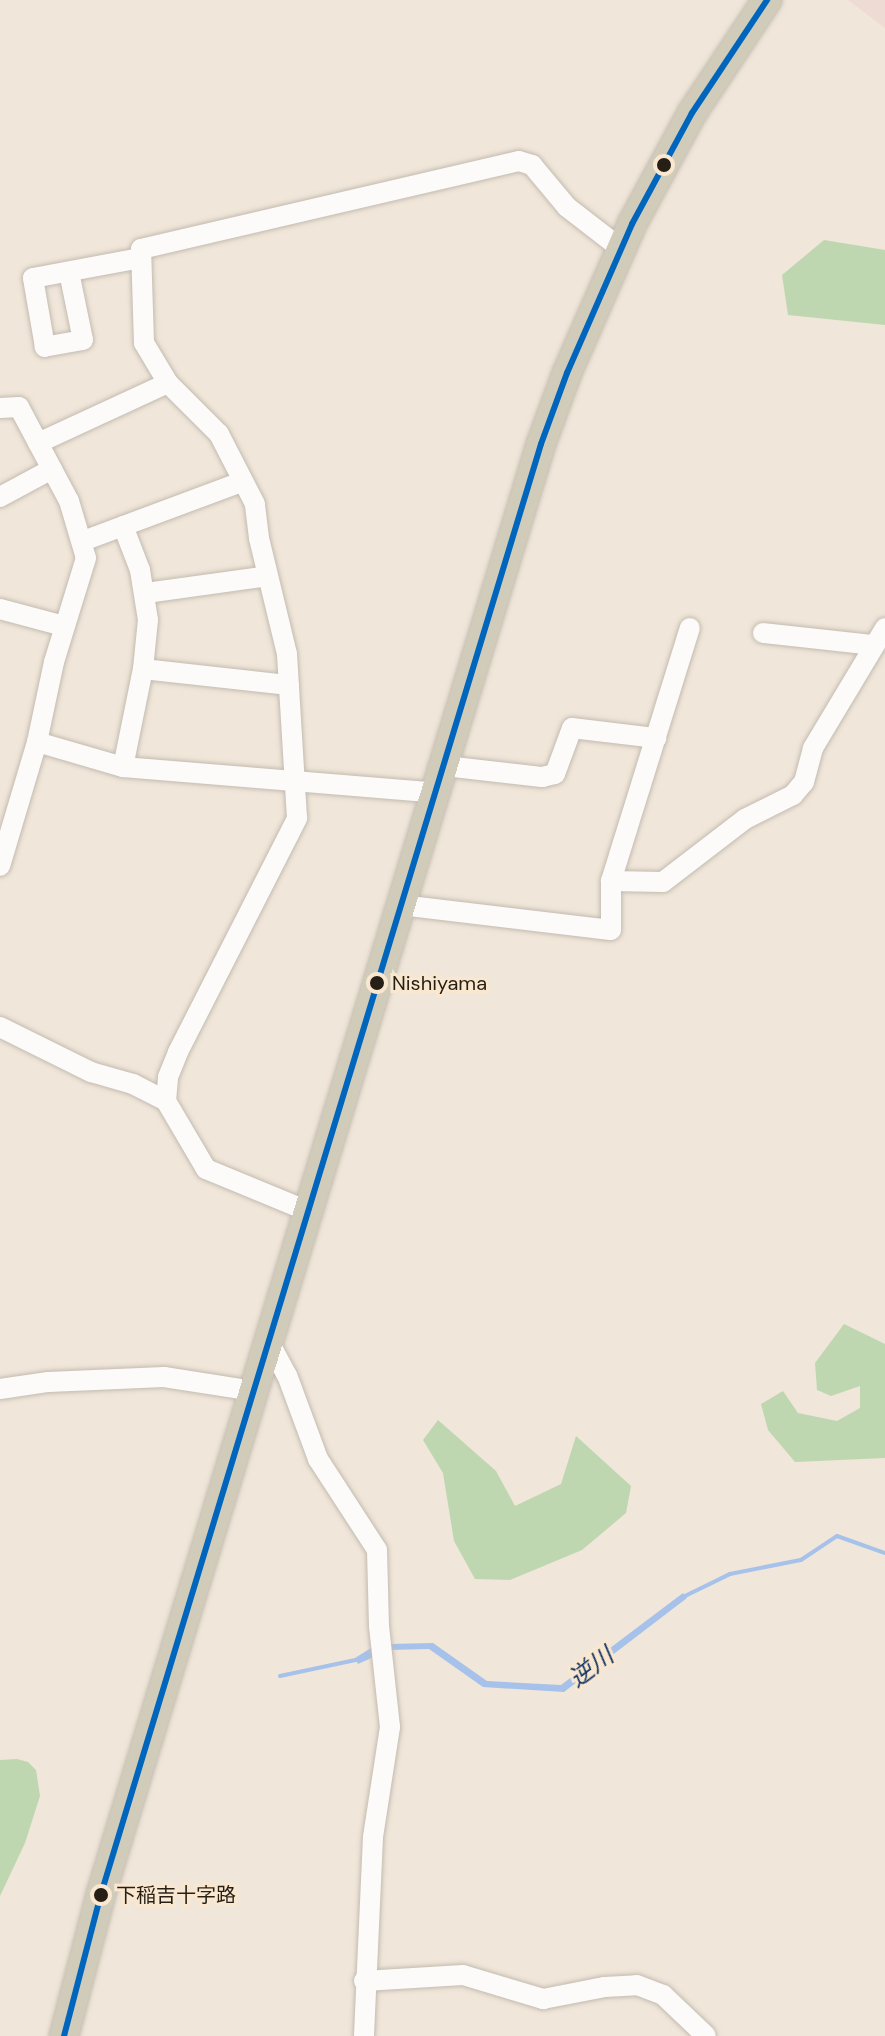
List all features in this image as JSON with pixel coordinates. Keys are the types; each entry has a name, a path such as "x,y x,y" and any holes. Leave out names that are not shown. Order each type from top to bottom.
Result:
{"highway":[{"path":"64,2036 101,1894 541,444 620,248 692,113 767,0"}],"street":[{"path":"166,1101 168,1077 178,1052 297,818 285,641 268,576 255,504 219,434 168,383 144,343 141,249 519,161 532,165 567,207 620,248"},
{"path":"69,272 141,258"},
{"path":"38,443 168,383"},
{"path":"0,408 19,407 69,501 86,558 64,626 37,742 0,866"},
{"path":"0,497 52,469"},
{"path":"83,541 242,482"},
{"path":"123,526 146,593 148,620 143,669 123,767"},
{"path":"146,593 268,576"},
{"path":"1,603 64,626"},
{"path":"401,905 611,930 611,881 690,628"},
{"path":"611,881 663,882 745,819 793,795 804,782 813,748 879,637 763,633"},
{"path":"143,669 289,685"},
{"path":"445,766 542,777 555,774 572,728 656,738"},
{"path":"37,742 123,767 437,793"},
{"path":"0,1027 91,1072 133,1084 166,1101 206,1169 308,1211"},
{"path":"268,1340 287,1375 318,1459 377,1550 389,1715 373,1837 364,1981 364,2036"},
{"path":"0,1389 48,1382 164,1377 253,1391"},
{"path":"364,1981 463,1975 543,1999 604,1987 637,1985 663,1995 706,2036"}],"shaded area":[{"path":"848,0 885,0 885,28"}],"green space":[{"path":"824,240 885,250 885,325 788,315 782,275"},
{"path":"844,1324 885,1344 885,1458 795,1462 768,1430 761,1404 783,1391 798,1413 837,1421 860,1408 860,1386 831,1396 817,1390 815,1363"},
{"path":"438,1420 496,1471 515,1506 561,1484 576,1436 631,1486 626,1513 582,1550 510,1580 475,1579 454,1541 443,1473 423,1440"},
{"path":"0,1760 28,1762 36,1770 40,1796 25,1843 0,1896"}],"water":[{"path":"683,1593 687,1598 564,1692 483,1687 429,1649 389,1650 358,1664 355,1658 371,1648 389,1644 433,1643 487,1681 561,1685"}],"waterway":[{"name":"逆川","path":"683,1597 730,1574 801,1560 837,1536 885,1553"},
{"name":"逆川","path":"280,1676 360,1659"}],"transit line":[{"path":"64,2036 101,1894 541,444 567,373 632,224 692,113 767,0"}],"place":[{"name":"Nishiyama","path":"377,983"},
{"name":"下稲吉十字路","path":"101,1895"}]}
